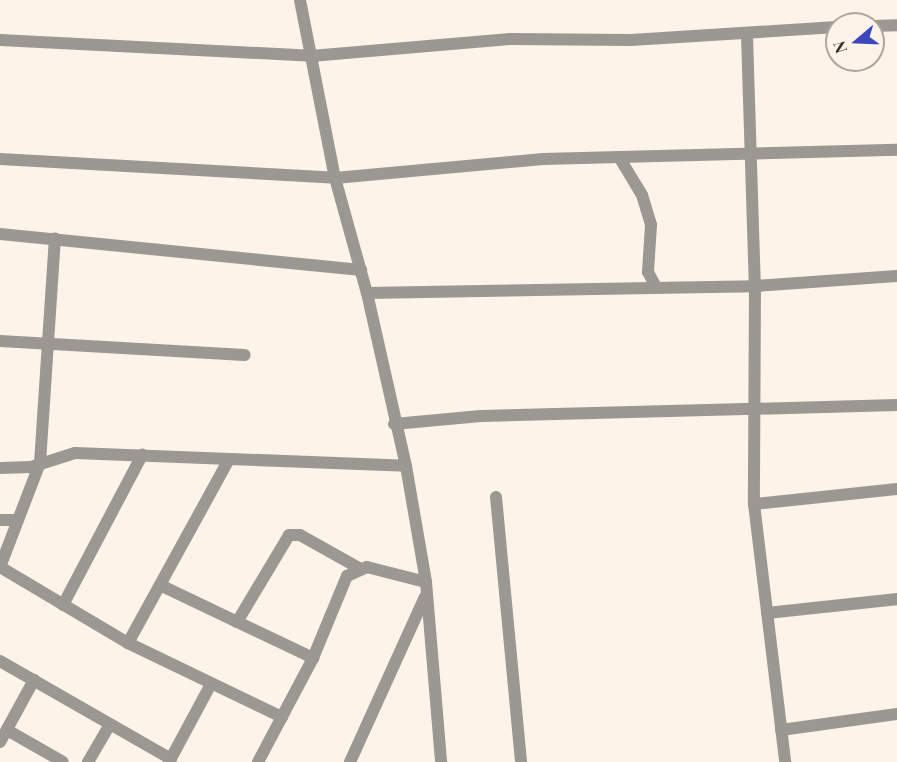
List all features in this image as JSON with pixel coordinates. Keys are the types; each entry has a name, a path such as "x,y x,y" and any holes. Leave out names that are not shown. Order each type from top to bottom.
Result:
{"street":[{"path":"300,0 335,177 367,293 394,424 406,466 427,588 441,762"},
{"path":"0,40 311,56 510,39 747,36 825,28"},
{"path":"747,36 755,286 754,504 785,762"},
{"path":"0,159 335,177 543,159 897,150"},
{"path":"619,157 642,195 651,225 648,272 656,287"},
{"path":"0,234 361,270"},
{"path":"55,239 51,344 40,463 0,567 128,643 210,686 282,717"},
{"path":"367,293 755,286 897,276"},
{"path":"0,341 245,355"},
{"path":"394,424 481,416 897,405"},
{"path":"0,468 40,463 75,453 406,466"},
{"path":"63,605 142,455"},
{"path":"128,643 229,459"},
{"path":"754,504 897,489"},
{"path":"496,497 521,762"},
{"path":"0,520 17,519"},
{"path":"237,622 289,535 300,536 360,568 427,588"},
{"path":"258,762 313,658 347,576 360,568"},
{"path":"160,585 313,658"},
{"path":"350,762 427,588"},
{"path":"767,613 897,599"},
{"path":"0,661 170,760 210,686"},
{"path":"0,742 34,680"},
{"path":"781,730 897,714"},
{"path":"88,762 109,726"},
{"path":"7,730 63,762"}]}
